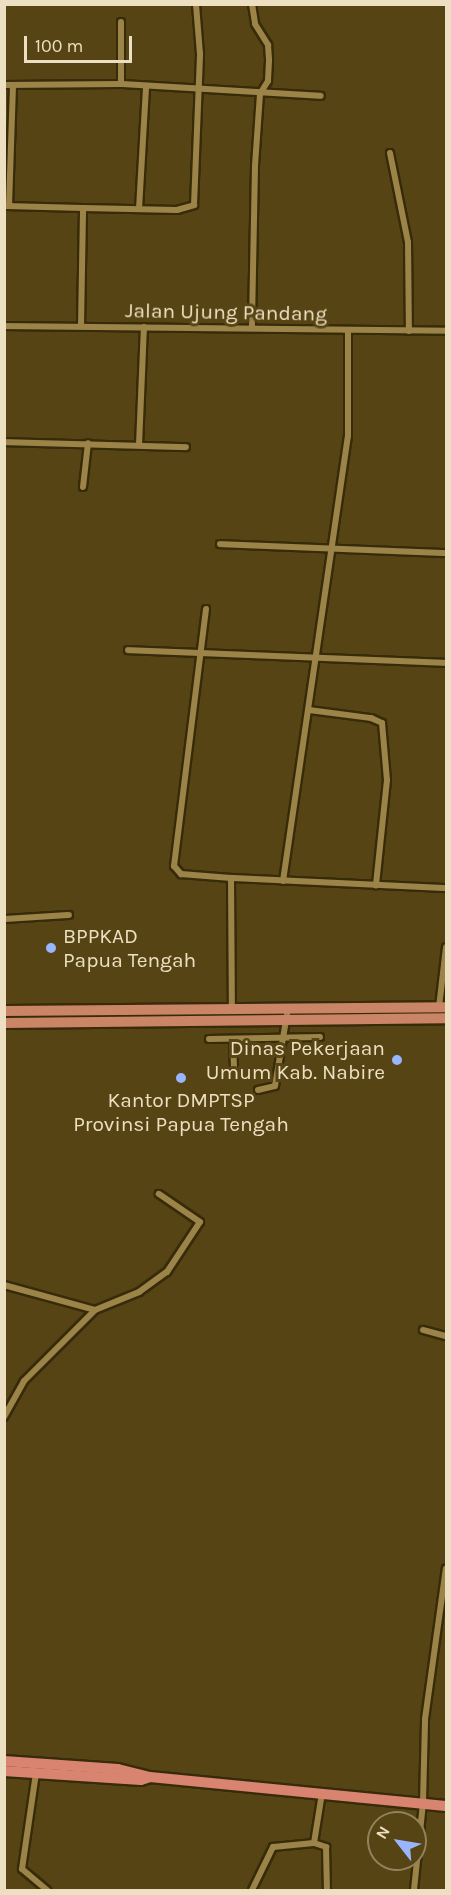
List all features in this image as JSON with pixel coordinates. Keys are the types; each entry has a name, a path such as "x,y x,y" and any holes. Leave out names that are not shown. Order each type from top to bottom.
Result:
{"highway":[{"path":"5,1766 118,1769 150,1777 447,1806"},
{"path":"5,1766 36,1773 141,1780 150,1777"}],"main road":[{"path":"443,1007 288,1014 8,1023 8,1011 232,1009 288,1014 447,1018"}],"street":[{"path":"13,85 7,206 189,209 194,205 199,88 196,4"},
{"path":"252,4 256,27 269,50 268,81 260,94 253,222 252,327"},
{"path":"121,22 121,84"},
{"path":"4,85 121,84 321,96"},
{"path":"140,209 146,86"},
{"path":"390,153 408,242 409,331"},
{"path":"81,326 83,208"},
{"name":"Jalan Ujung Pandang","path":"4,326 447,331"},
{"path":"139,445 144,327"},
{"path":"283,881 349,427 348,330"},
{"path":"4,442 186,447"},
{"path":"83,487 88,443"},
{"path":"220,544 447,553"},
{"path":"206,609 175,870 231,878 447,888"},
{"path":"128,650 447,663"},
{"path":"309,710 371,718 382,723 387,780 376,885"},
{"path":"231,878 232,1009"},
{"path":"4,919 69,915"},
{"path":"443,1007 447,947"},
{"path":"258,1090 275,1086 288,1014"},
{"path":"209,1039 320,1037"},
{"path":"233,1039 234,1076"},
{"path":"4,1417 24,1381 95,1310 158,1280 199,1224 199,1218 159,1194"},
{"path":"4,1286 95,1310"},
{"path":"423,1330 447,1336"},
{"path":"414,1890 423,1803 425,1719 447,1568"},
{"path":"36,1773 22,1869 47,1890"},
{"path":"314,1842 322,1793"},
{"path":"252,1890 273,1846 314,1842 326,1847 327,1890"}],"place":[{"name":"BPPKAD Papua Tengah","path":"51,948"},
{"name":"Dinas Pekerjaan Umum Kab. Nabire","path":"397,1060"},
{"name":"Kantor DMPTSP Provinsi Papua Tengah","path":"181,1078"}]}
